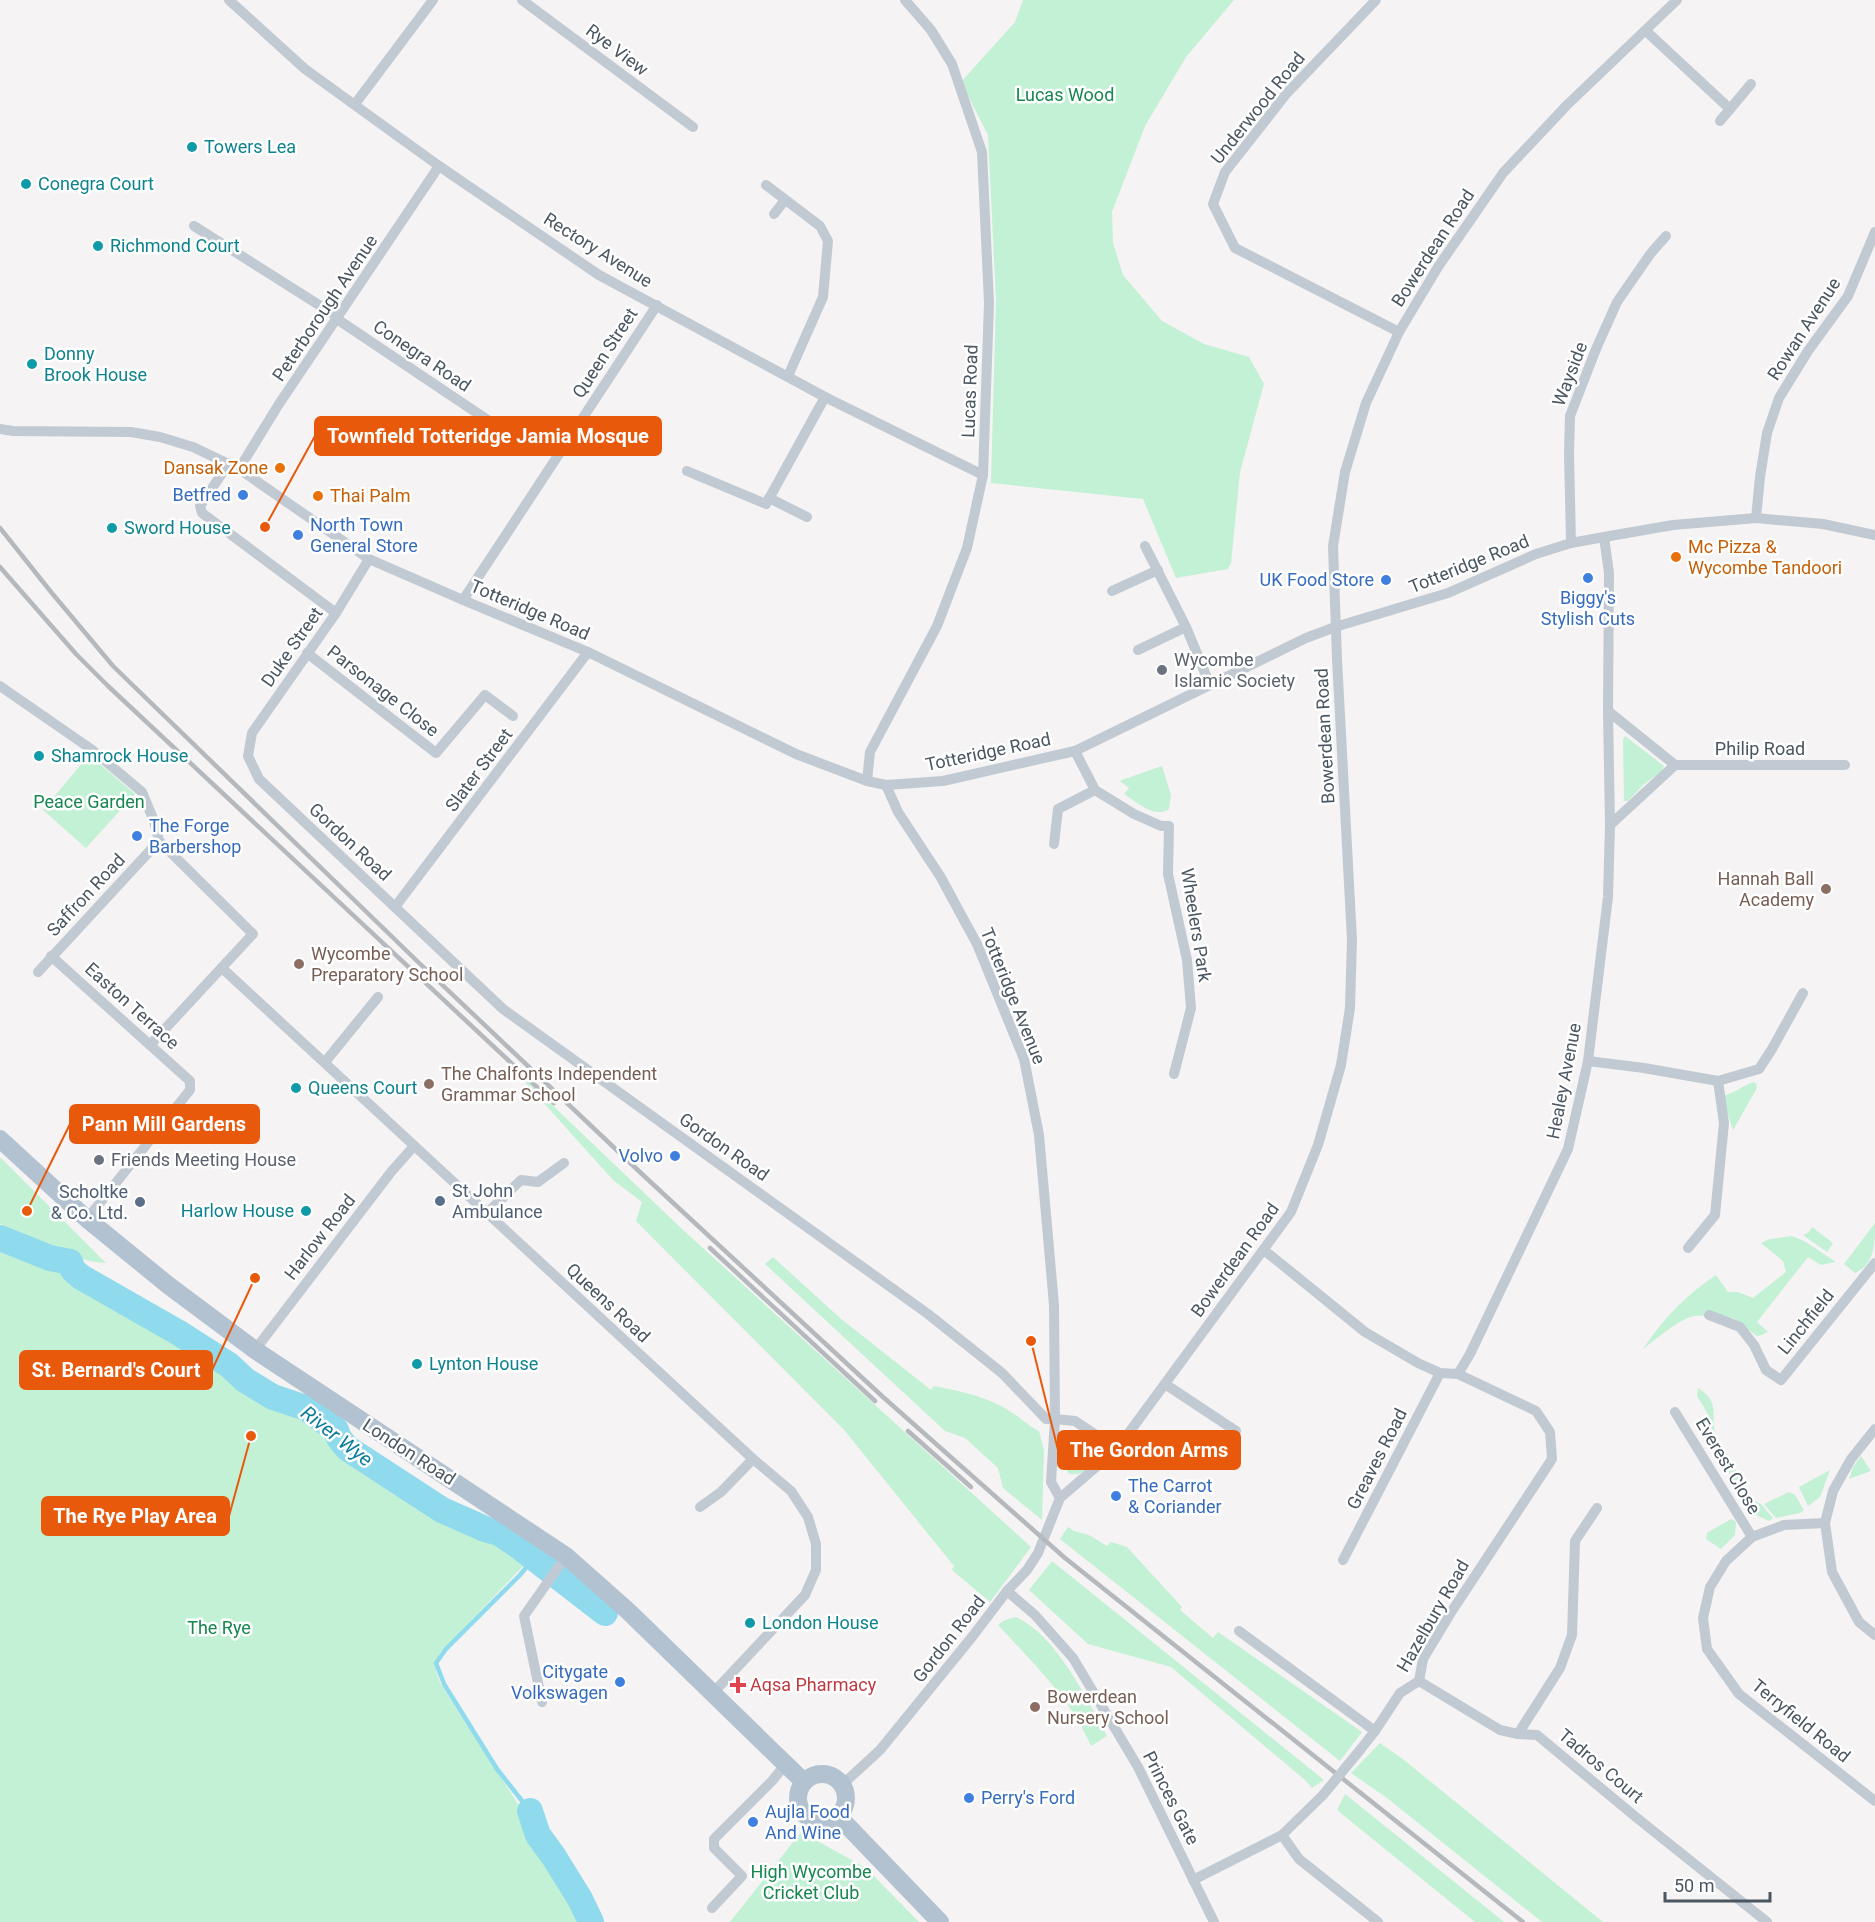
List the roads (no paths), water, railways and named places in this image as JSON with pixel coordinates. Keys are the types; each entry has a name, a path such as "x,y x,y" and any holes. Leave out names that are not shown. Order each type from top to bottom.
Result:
{"main road":[{"name":"London Road","path":"0,1139 87,1219 168,1285 255,1350 566,1556 628,1611 804,1782"},
{"path":"827,1774 838,1780 842,1785 846,1802 838,1816 827,1822 818,1822 806,1817 801,1812 797,1797 804,1782 810,1776 827,1774"},
{"path":"838,1816 940,1922"}],"street":[{"name":"Rectory Avenue","path":"229,0 305,69 439,166 599,274 825,397 983,475"},
{"path":"355,104 433,0"},
{"name":"Rye View","path":"522,0 693,127"},
{"name":"Lucas Road","path":"867,781 870,752 937,626 967,548 983,475 989,303 982,152 952,64 931,30 905,0"},
{"name":"Underwood Road","path":"1376,0 1287,93 1225,172 1213,204 1235,248 1399,332"},
{"name":"Bowerdean Road","path":"1118,1449 1291,1212 1318,1145 1341,1065 1350,1008 1352,940 1335,627 1333,546 1345,472 1366,403 1399,332 1438,267 1503,173 1567,105 1677,0"},
{"path":"1646,31 1730,109"},
{"path":"1720,121 1751,84"},
{"name":"Peterborough Avenue","path":"336,614 202,513 200,506 234,466 279,404 439,166"},
{"path":"766,185 820,226 828,242 823,297 788,376"},
{"path":"774,214 785,200"},
{"name":"Conegra Road","path":"194,226 338,318 489,421"},
{"name":"Rowan Avenue","path":"1756,518 1767,433 1779,398 1808,351 1848,296 1875,232"},
{"name":"Wayside","path":"1571,543 1570,416 1617,302 1651,252 1666,236"},
{"name":"Queen Street","path":"463,600 657,305"},
{"path":"687,471 766,504 825,397"},
{"name":"Totteridge Road","path":"0,429 131,432 182,444 234,466 369,559 588,652 796,754 867,781 886,785 943,781 1075,751 1306,638 1448,593 1536,554 1571,543 1673,525 1756,518 1823,524 1875,535"},
{"path":"769,498 807,518"},
{"name":"Healey Avenue","path":"1458,1374 1470,1354 1568,1149 1588,1061 1608,897 1609,573 1604,537"},
{"path":"1145,546 1186,627 1210,685"},
{"name":"Duke Street","path":"248,756 252,733 336,614 369,559"},
{"path":"1112,591 1158,570"},
{"path":"1138,650 1186,627"},
{"name":"Slater Street","path":"395,907 588,652"},
{"name":"Parsonage Close","path":"307,653 436,753 485,695 513,716"},
{"path":"0,686 91,749 142,792 154,821 159,841 253,934 150,1045"},
{"path":"1608,711 1675,765 1610,825"},
{"path":"1054,844 1058,809 1095,790 1075,751"},
{"name":"Gordon Road","path":"248,756 258,779 503,1009 928,1314 1002,1373 1046,1419 1055,1419"},
{"name":"Philip Road","path":"1675,765 1845,765"},
{"name":"Totteridge Avenue","path":"886,785 898,813 940,876 977,944 1024,1059 1039,1135 1054,1305 1055,1419"},
{"name":"Wheelers Park","path":"1095,790 1134,814 1161,826 1170,826 1168,874 1187,960 1191,1008 1174,1074"},
{"name":"Saffron Road","path":"38,972 159,841"},
{"name":"Easton Terrace","path":"51,956 189,1081 190,1090 87,1219"},
{"name":"Queens Road","path":"222,968 790,1491 808,1517 816,1544 816,1570 805,1595 712,1694"},
{"path":"1588,1061 1718,1081 1759,1069 1803,993"},
{"path":"325,1062 378,997"},
{"path":"1688,1248 1715,1215 1724,1123 1718,1081"},
{"name":"Harlow Road","path":"255,1350 391,1172 414,1146"},
{"path":"487,1213 521,1180 538,1182 564,1163"},
{"path":"1264,1250 1365,1332 1418,1364 1440,1373 1458,1374"},
{"name":"Linchfield","path":"1709,1316 1740,1327 1754,1345 1766,1370 1781,1380 1875,1263"},
{"name":"Greaves Road","path":"1343,1560 1440,1373"},
{"name":"Hazelbury Road","path":"1282,1835 1323,1795 1375,1731 1400,1693 1419,1680 1423,1659 1552,1459 1550,1432 1536,1411 1458,1374"},
{"path":"1165,1384 1236,1431"},
{"name":"Everest Close","path":"1675,1412 1752,1537"},
{"path":"1060,1498 1051,1482 1055,1419 1075,1420 1118,1449"},
{"path":"1875,1429 1851,1459 1833,1491 1825,1523 1832,1572 1859,1622 1875,1635"},
{"name":"Gordon Road","path":"842,1785 880,1750 1007,1591 1027,1570 1038,1553 1060,1498 1118,1449"},
{"path":"700,1507 721,1492 753,1459"},
{"path":"1518,1734 1560,1668 1572,1635 1575,1541 1597,1508"},
{"name":"Terryfield Road","path":"1825,1523 1784,1525 1752,1537 1726,1561 1710,1587 1702,1618 1707,1649 1739,1694 1875,1801"},
{"path":"542,1702 524,1616 566,1556"},
{"name":"Princes Gate","path":"1007,1591 1035,1615 1073,1658 1138,1767 1215,1922"},
{"path":"1239,1631 1375,1731"},
{"name":"Tadros Court","path":"1419,1680 1500,1730 1537,1735 1767,1922"},
{"path":"712,1908 742,1876 714,1848 714,1839 785,1765"},
{"path":"1194,1880 1282,1835 1299,1859 1378,1922"}],"waterway":[{"name":"River Wye","path":"0,1238 50,1258 70,1262 73,1270 81,1277 179,1333 229,1365 245,1380 273,1397 306,1408 336,1430 347,1448 442,1510 499,1533 605,1613"},
{"path":"530,1811 497,1769 444,1684 436,1663 446,1649 534,1558"},
{"name":"River Wye","path":"530,1811 538,1835 580,1899 591,1922"}],"railway":[{"path":"0,528 113,666 416,960 643,1175 883,1397 1065,1558 1523,1922"},
{"path":"0,567 76,654 108,686 554,1103"},
{"path":"710,1248 875,1401"},
{"path":"908,1431 971,1487"}],"place":[{"name":"Towers Lea","path":"192,147"},
{"name":"Conegra Court","path":"26,184"},
{"name":"Richmond Court","path":"98,246"},
{"name":"Donny Brook House","path":"32,364"},
{"name":"Dansak Zone","path":"280,468"},
{"name":"Betfred","path":"243,495"},
{"name":"Thai Palm","path":"318,496"},
{"name":"Townfield Totteridge Jamia Mosque","path":"265,527"},
{"name":"Sword House","path":"112,528"},
{"name":"North Town General Store","path":"298,535"},
{"name":"Mc Pizza & Wycombe Tandoori","path":"1676,557"},
{"name":"Biggy's Stylish Cuts","path":"1588,578"},
{"name":"UK Food Store","path":"1386,580"},
{"name":"Wycombe Islamic Society","path":"1162,670"},
{"name":"Shamrock House","path":"39,756"},
{"name":"The Forge Barbershop","path":"137,836"},
{"name":"Hannah Ball Academy","path":"1826,889"},
{"name":"Wycombe Preparatory School","path":"299,964"},
{"name":"The Chalfonts Independent Grammar School","path":"429,1084"},
{"name":"Queens Court","path":"296,1088"},
{"name":"Volvo","path":"675,1156"},
{"name":"Friends Meeting House","path":"99,1160"},
{"name":"St John Ambulance","path":"440,1201"},
{"name":"Scholtke & Co. Ltd.","path":"140,1202"},
{"name":"Pann Mill Gardens","path":"27,1211"},
{"name":"Harlow House","path":"306,1211"},
{"name":"St. Bernard's Court","path":"255,1278"},
{"name":"The Gordon Arms","path":"1031,1341"},
{"name":"Lynton House","path":"417,1364"},
{"name":"The Rye Play Area","path":"251,1436"},
{"name":"The Carrot & Coriander","path":"1116,1496"},
{"name":"London House","path":"750,1623"},
{"name":"Citygate Volkswagen","path":"620,1682"},
{"name":"Aqsa Pharmacy","path":"738,1685"},
{"name":"Bowerdean Nursery School","path":"1035,1707"},
{"name":"Perry's Ford","path":"969,1798"},
{"name":"Aujla Food And Wine","path":"753,1822"}],"park label":[{"name":"Lucas Wood","path":"1065,95"},
{"name":"Peace Garden","path":"89,802"},
{"name":"The Rye","path":"219,1628"},
{"name":"High Wycombe Cricket Club","path":"811,1882"}]}
